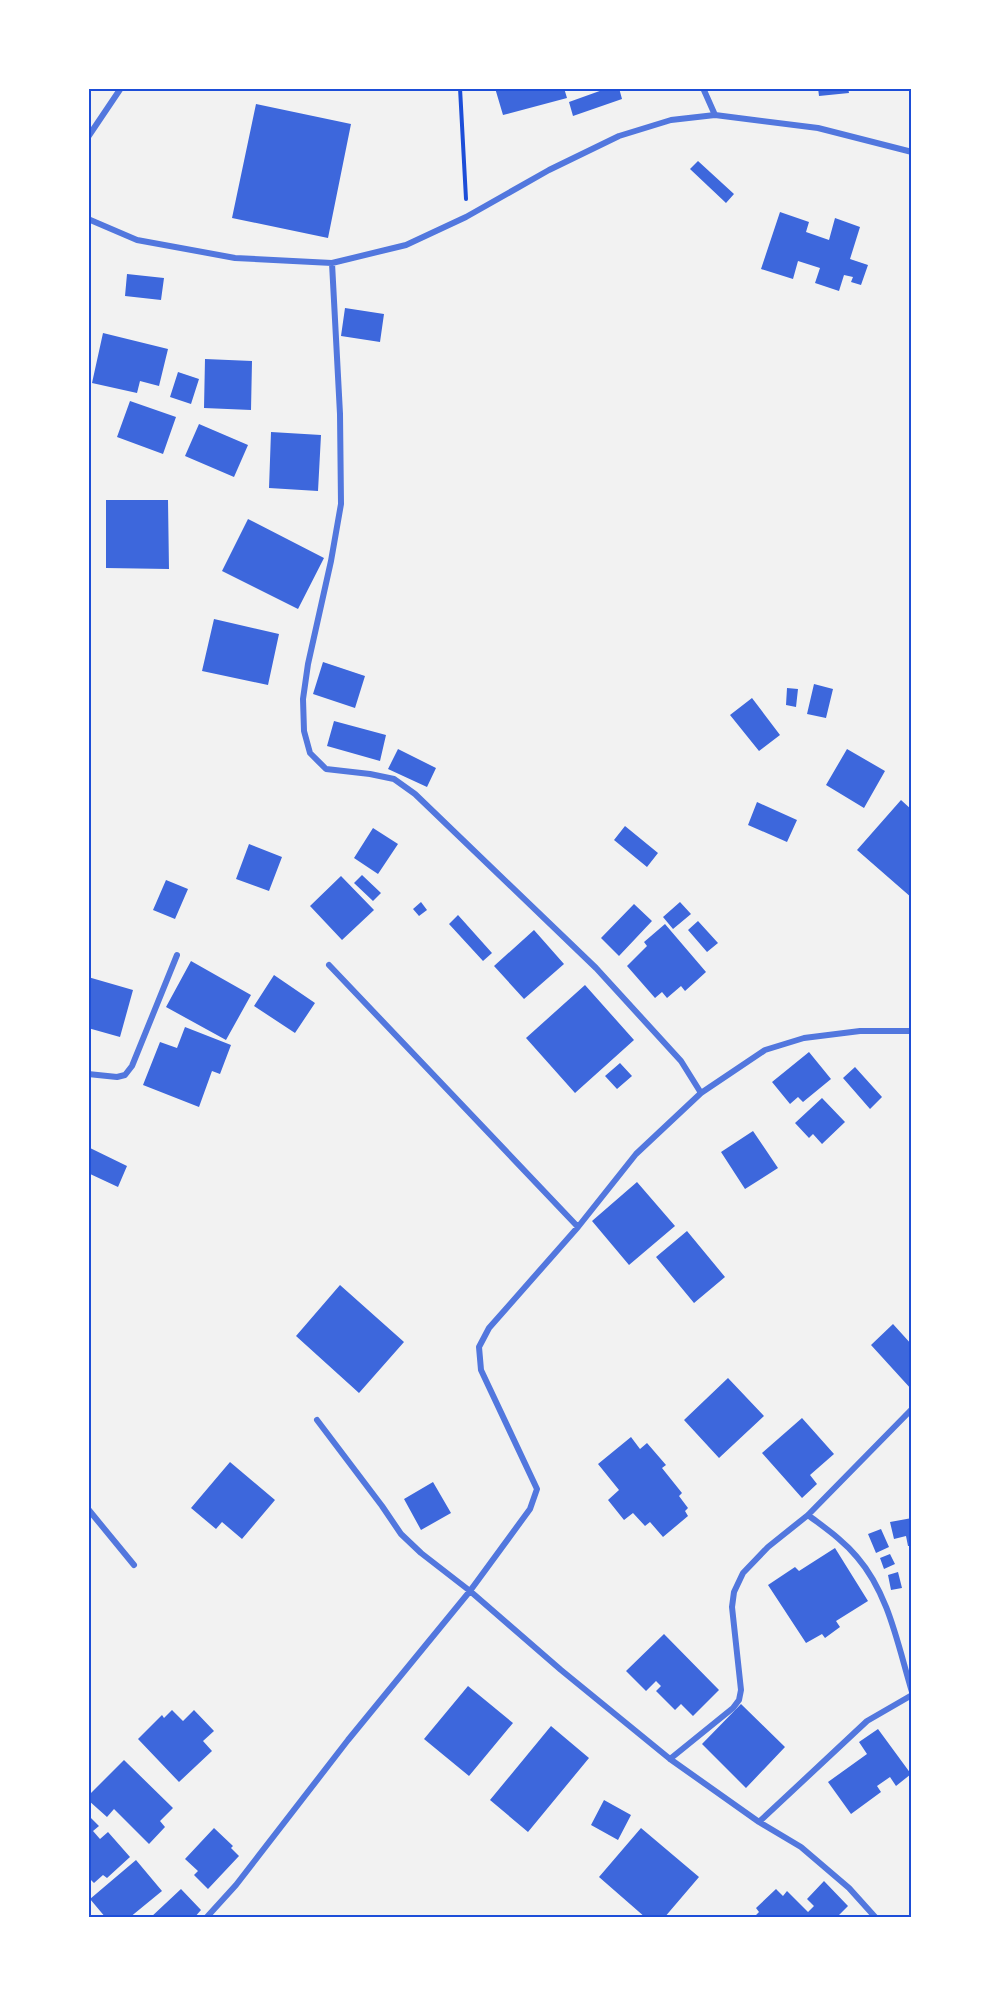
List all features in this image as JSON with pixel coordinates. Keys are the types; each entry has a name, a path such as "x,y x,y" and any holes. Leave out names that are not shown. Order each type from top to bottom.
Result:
{"street":[{"path":"88,137 121,88"},
{"path":"703,88 715,115"},
{"path":"88,219 137,240 235,258 332,263 406,245 466,218 549,171 619,136 671,120 715,115 818,128 912,152"},
{"path":"332,263 340,414 340,504 303,699 304,731 310,753 326,769 394,779 415,794 596,968 681,1061 701,1093"},
{"path":"88,1074 117,1077 125,1075 132,1066 177,955"},
{"path":"329,965 578,1227"},
{"path":"206,1917 236,1886 348,1740 470,1591 530,1509 537,1489 481,1370 479,1347 489,1328 578,1227 636,1154 701,1093 765,1050 804,1038 860,1031 912,1031"},
{"path":"670,1759 739,1700 741,1690 732,1607 734,1592 743,1573 768,1547 808,1515 912,1409"},
{"path":"317,1420 401,1534 421,1553 470,1591 561,1670 670,1759 759,1822 801,1847 849,1888 876,1917"},
{"path":"88,1509 134,1565"},
{"path":"759,1822 867,1721 912,1694 879,1590 858,1558 808,1515"}],"path":[{"path":"460,88 466,218"}],"building":[{"path":"495,88 564,88 567,98 503,115"},
{"path":"608,88 619,88 622,99 573,116 569,102"},
{"path":"818,88 848,88 849,93 819,96"},
{"path":"256,104 351,124 328,238 232,218"},
{"path":"698,161 734,194 726,203 690,169"},
{"path":"780,212 809,222 806,232 829,240 835,218 860,227 850,259 868,265 861,285 851,282 853,277 844,275 839,291 815,283 820,268 798,261 793,279 761,269"},
{"path":"127,274 164,278 161,300 125,296"},
{"path":"345,308 384,314 380,342 341,336"},
{"path":"103,333 168,349 159,386 140,381 137,393 92,383"},
{"path":"205,359 252,361 251,410 204,408"},
{"path":"178,372 199,379 191,404 170,397"},
{"path":"130,401 176,417 163,454 117,437"},
{"path":"199,424 248,445 234,477 185,456"},
{"path":"271,432 321,435 318,491 269,488"},
{"path":"106,500 168,500 169,569 106,568"},
{"path":"248,519 324,558 298,609 222,571"},
{"path":"214,619 279,634 268,685 202,671"},
{"path":"323,662 365,676 355,708 313,694"},
{"path":"814,684 833,689 826,718 807,714"},
{"path":"787,688 798,689 796,707 786,705"},
{"path":"752,698 780,735 759,751 730,715"},
{"path":"334,721 386,735 380,761 327,746"},
{"path":"398,749 436,768 427,787 388,769"},
{"path":"847,749 885,771 864,808 826,785"},
{"path":"901,800 912,810 912,898 857,850"},
{"path":"757,802 797,820 787,842 748,825"},
{"path":"625,826 658,853 647,867 614,840"},
{"path":"373,828 398,844 378,874 354,858"},
{"path":"249,844 282,857 269,891 236,879"},
{"path":"362,875 381,893 373,901 354,883"},
{"path":"341,876 374,910 342,940 310,906"},
{"path":"166,880 188,889 175,919 153,910"},
{"path":"421,902 427,910 419,916 413,909"},
{"path":"680,902 691,914 673,929 663,917"},
{"path":"634,904 652,921 619,956 601,938"},
{"path":"458,915 492,953 483,961 449,924"},
{"path":"698,921 718,943 707,952 688,930"},
{"path":"665,924 706,972 685,991 681,986 667,998 662,992 655,998 627,966 647,946 644,942"},
{"path":"534,930 564,964 524,999 494,966"},
{"path":"191,961 251,995 226,1040 166,1007"},
{"path":"274,975 315,1003 295,1033 254,1006"},
{"path":"88,977 133,990 120,1037 88,1028"},
{"path":"585,985 634,1040 575,1093 526,1038"},
{"path":"185,1027 231,1045 220,1074 212,1071 199,1107 143,1085 160,1042 177,1048"},
{"path":"809,1052 831,1079 803,1102 798,1097 790,1104 772,1082"},
{"path":"620,1063 632,1076 617,1089 605,1076"},
{"path":"855,1067 882,1097 870,1109 843,1078"},
{"path":"822,1098 845,1122 822,1144 813,1134 809,1138 795,1123"},
{"path":"753,1131 778,1168 745,1189 721,1152"},
{"path":"88,1147 127,1166 118,1187 88,1173"},
{"path":"637,1182 675,1226 629,1265 592,1221"},
{"path":"687,1231 725,1277 694,1303 656,1257"},
{"path":"340,1285 404,1342 359,1393 296,1336"},
{"path":"893,1324 912,1345 912,1390 871,1345"},
{"path":"728,1378 764,1416 719,1458 684,1420"},
{"path":"802,1418 834,1454 810,1475 817,1484 802,1498 762,1453"},
{"path":"631,1437 640,1449 647,1443 666,1465 662,1468 682,1493 679,1496 688,1508 685,1511 688,1516 663,1537 650,1522 645,1526 633,1513 624,1520 608,1500 619,1490 598,1464"},
{"path":"230,1462 275,1500 242,1539 222,1522 216,1529 191,1508"},
{"path":"433,1482 451,1513 421,1530 404,1499"},
{"path":"912,1518 912,1546 908,1546 906,1536 894,1539 890,1522"},
{"path":"881,1529 889,1547 876,1553 868,1534"},
{"path":"835,1548 868,1601 836,1621 840,1627 825,1638 822,1634 806,1643 768,1585 795,1567 799,1571"},
{"path":"890,1554 895,1564 884,1569 880,1558"},
{"path":"898,1572 902,1588 891,1590 888,1575"},
{"path":"664,1634 719,1690 693,1716 681,1704 675,1710 656,1691 661,1686 656,1681 646,1691 626,1671"},
{"path":"468,1686 513,1723 469,1776 424,1739"},
{"path":"741,1704 785,1747 746,1788 702,1744"},
{"path":"172,1710 183,1721 194,1710 214,1731 203,1741 212,1751 179,1782 138,1739 162,1715 164,1718"},
{"path":"551,1726 589,1758 528,1832 490,1800"},
{"path":"878,1729 911,1774 896,1786 890,1777 877,1786 881,1792 851,1814 828,1782 867,1754 859,1742"},
{"path":"124,1760 173,1808 160,1821 165,1827 149,1844 114,1809 107,1817 88,1800 88,1796"},
{"path":"604,1800 631,1815 618,1840 591,1825"},
{"path":"88,1815 99,1826 93,1831 100,1839 108,1832 130,1857 107,1878 103,1875 94,1883 88,1877"},
{"path":"214,1828 233,1846 231,1848 239,1856 208,1889 194,1875 198,1871 185,1859"},
{"path":"641,1828 699,1877 664,1918 646,1918 599,1877"},
{"path":"136,1860 162,1891 129,1918 106,1918 90,1899"},
{"path":"824,1881 848,1906 836,1918 753,1918 759,1912 756,1908 776,1889 783,1896 787,1891 808,1912 814,1906 807,1899"},
{"path":"181,1889 201,1910 194,1918 150,1918"}]}
